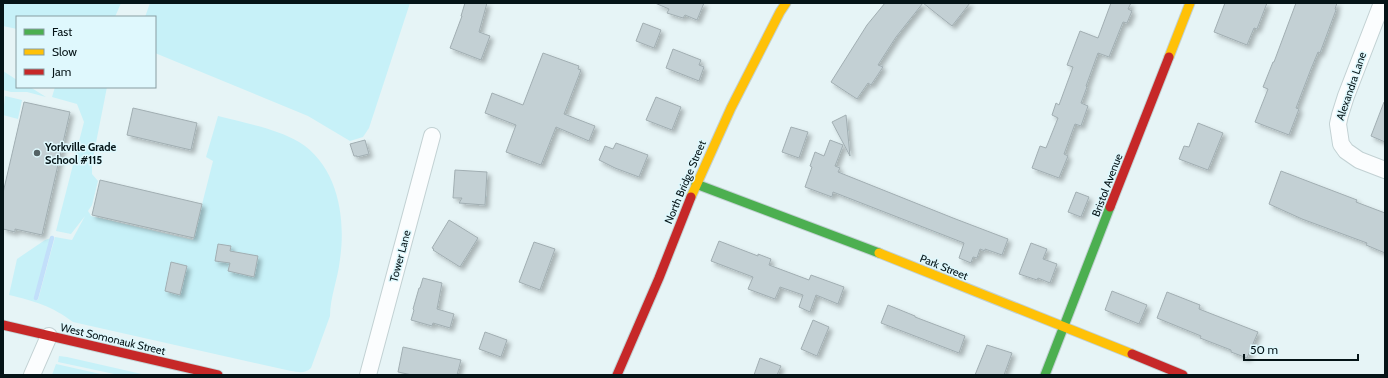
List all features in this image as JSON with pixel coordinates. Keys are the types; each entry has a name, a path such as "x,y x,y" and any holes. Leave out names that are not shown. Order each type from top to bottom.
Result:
{"main road":[{"name":"North Bridge Street","path":"617,375 659,278 696,184 731,108 786,3"},
{"name":"Bristol Avenue","path":"1045,375 1190,3"},
{"name":"Park Street","path":"696,184 1064,327 1183,375"},
{"name":"West Somonauk Street","path":"3,325 218,375"}],"street":[{"name":"Alexandra Lane","path":"1382,3 1346,96 1338,124 1341,144 1346,151 1359,160 1385,170"},
{"name":"Tower Lane","path":"368,375 432,136"},
{"path":"32,375 48,336"}],"shaded area":[{"path":"3,3 121,3 115,16 16,16 16,29 3,26"},
{"path":"150,3 410,3 369,128 363,137 350,141 308,116 156,53 156,16 145,16"},
{"path":"3,71 16,79 16,88 32,88 46,97 27,92 11,92 3,90"},
{"path":"55,88 107,88 92,163 92,174 98,181 92,205 88,211 91,216 193,240 213,161 206,157 218,116 260,126 280,133 299,142 312,152 323,165 331,179 336,194 340,210 342,243 339,266 331,302 330,316 309,370 304,372 291,371 73,322 58,312 42,305 9,295 17,259 45,240 51,238 34,299 38,300 55,237 72,240 85,216 71,234 56,231 84,122 77,104 52,97"},
{"path":"5,96 22,100 18,119 3,115"},
{"path":"59,356 146,375 119,375 58,362"},
{"path":"56,364 105,375 52,375"}],"building":[{"path":"465,3 487,3 479,32 490,36 481,60 450,48 462,16"},
{"path":"655,3 704,3 697,20 685,15 683,18 667,13 669,9"},
{"path":"885,3 923,3 896,37 878,65 883,67 871,85 868,83 857,99 831,82 867,25"},
{"path":"923,3 970,3 952,26"},
{"path":"1111,3 1131,3 1128,9 1132,11 1127,23 1123,22 1109,57 1098,53 1081,103 1088,106 1081,126 1075,124 1064,154 1068,156 1059,178 1032,168 1040,146 1046,148 1058,118 1052,115 1056,103 1059,105 1073,67 1067,65 1080,31 1098,38"},
{"path":"1225,3 1267,3 1257,29 1254,28 1247,45 1214,32"},
{"path":"1296,3 1337,3 1336,10 1320,53 1318,52 1296,108 1299,109 1289,135 1255,122 1268,89 1263,87"},
{"path":"643,23 661,30 654,48 636,41"},
{"path":"673,49 701,60 699,65 704,67 699,81 666,68"},
{"path":"543,53 579,66 578,69 581,70 564,114 595,126 589,141 556,127 541,165 506,152 516,125 485,113 492,93 523,105"},
{"path":"656,97 681,107 672,130 646,120"},
{"name":"Yorkville Grade School #115","path":"24,102 70,112 42,235 15,229 15,232 3,229 3,193"},
{"path":"1385,102 1385,142 1371,136"},
{"path":"133,108 197,123 191,150 127,135"},
{"path":"846,115 850,156 832,122"},
{"path":"1198,123 1223,133 1208,170 1179,159 1184,146 1189,147"},
{"path":"791,127 808,132 799,158 782,152"},
{"path":"365,140 369,154 357,157 354,156 350,144"},
{"path":"830,140 843,145 835,166 840,168 838,172 1008,239 1002,255 985,249 985,251 980,249 977,258 973,257 971,263 959,258 964,243 833,192 832,197 805,187 812,167 810,166 815,152 824,156"},
{"path":"616,143 648,155 639,177 599,160 605,146 613,149"},
{"path":"455,170 487,172 485,205 459,203 462,198 453,198"},
{"path":"1281,171 1357,200 1356,202 1385,213 1385,253 1366,245 1367,243 1302,219 1269,204"},
{"path":"100,180 202,204 194,238 92,215"},
{"path":"1076,192 1089,197 1081,217 1068,212"},
{"path":"449,220 478,238 460,267 432,248"},
{"path":"719,241 758,256 758,254 771,259 769,265 809,280 811,275 844,287 838,304 816,295 810,312 799,307 803,295 780,287 775,299 748,289 753,277 711,261"},
{"path":"534,242 555,249 540,290 519,282"},
{"path":"1031,243 1047,249 1043,259 1057,264 1050,283 1038,278 1037,280 1019,274"},
{"path":"218,244 231,246 230,251 258,256 254,277 228,271 230,263 215,261"},
{"path":"171,262 187,266 180,295 165,291"},
{"path":"423,278 442,283 437,309 454,314 450,328 433,323 432,326 411,320"},
{"path":"1112,291 1147,305 1139,324 1105,310"},
{"path":"1167,292 1200,305 1199,309 1258,332 1247,358 1200,338 1201,336 1157,318"},
{"path":"888,305 965,336 959,353 881,323"},
{"path":"813,320 829,327 817,356 801,349"},
{"path":"485,332 507,340 501,357 479,349"},
{"path":"987,345 1012,353 1004,375 975,375"},
{"path":"403,347 461,360 457,375 412,375 398,372"},
{"path":"760,358 781,366 777,375 754,375"}],"waterway":[{"path":"36,298 52,238"}],"traffic: fast":[{"path":"696,184 879,253"},
{"path":"1045,375 1110,207"}],"traffic: slow":[{"path":"691,197 731,108 786,3"},
{"path":"1169,57 1190,3"},
{"path":"879,253 1132,354"}],"traffic: jam":[{"path":"1110,207 1169,57"},
{"path":"617,375 659,278 691,197"},
{"path":"3,325 218,375"},
{"path":"1132,354 1183,375"}],"place":[{"name":"Yorkville Grade School #115","path":"37,153"}]}
